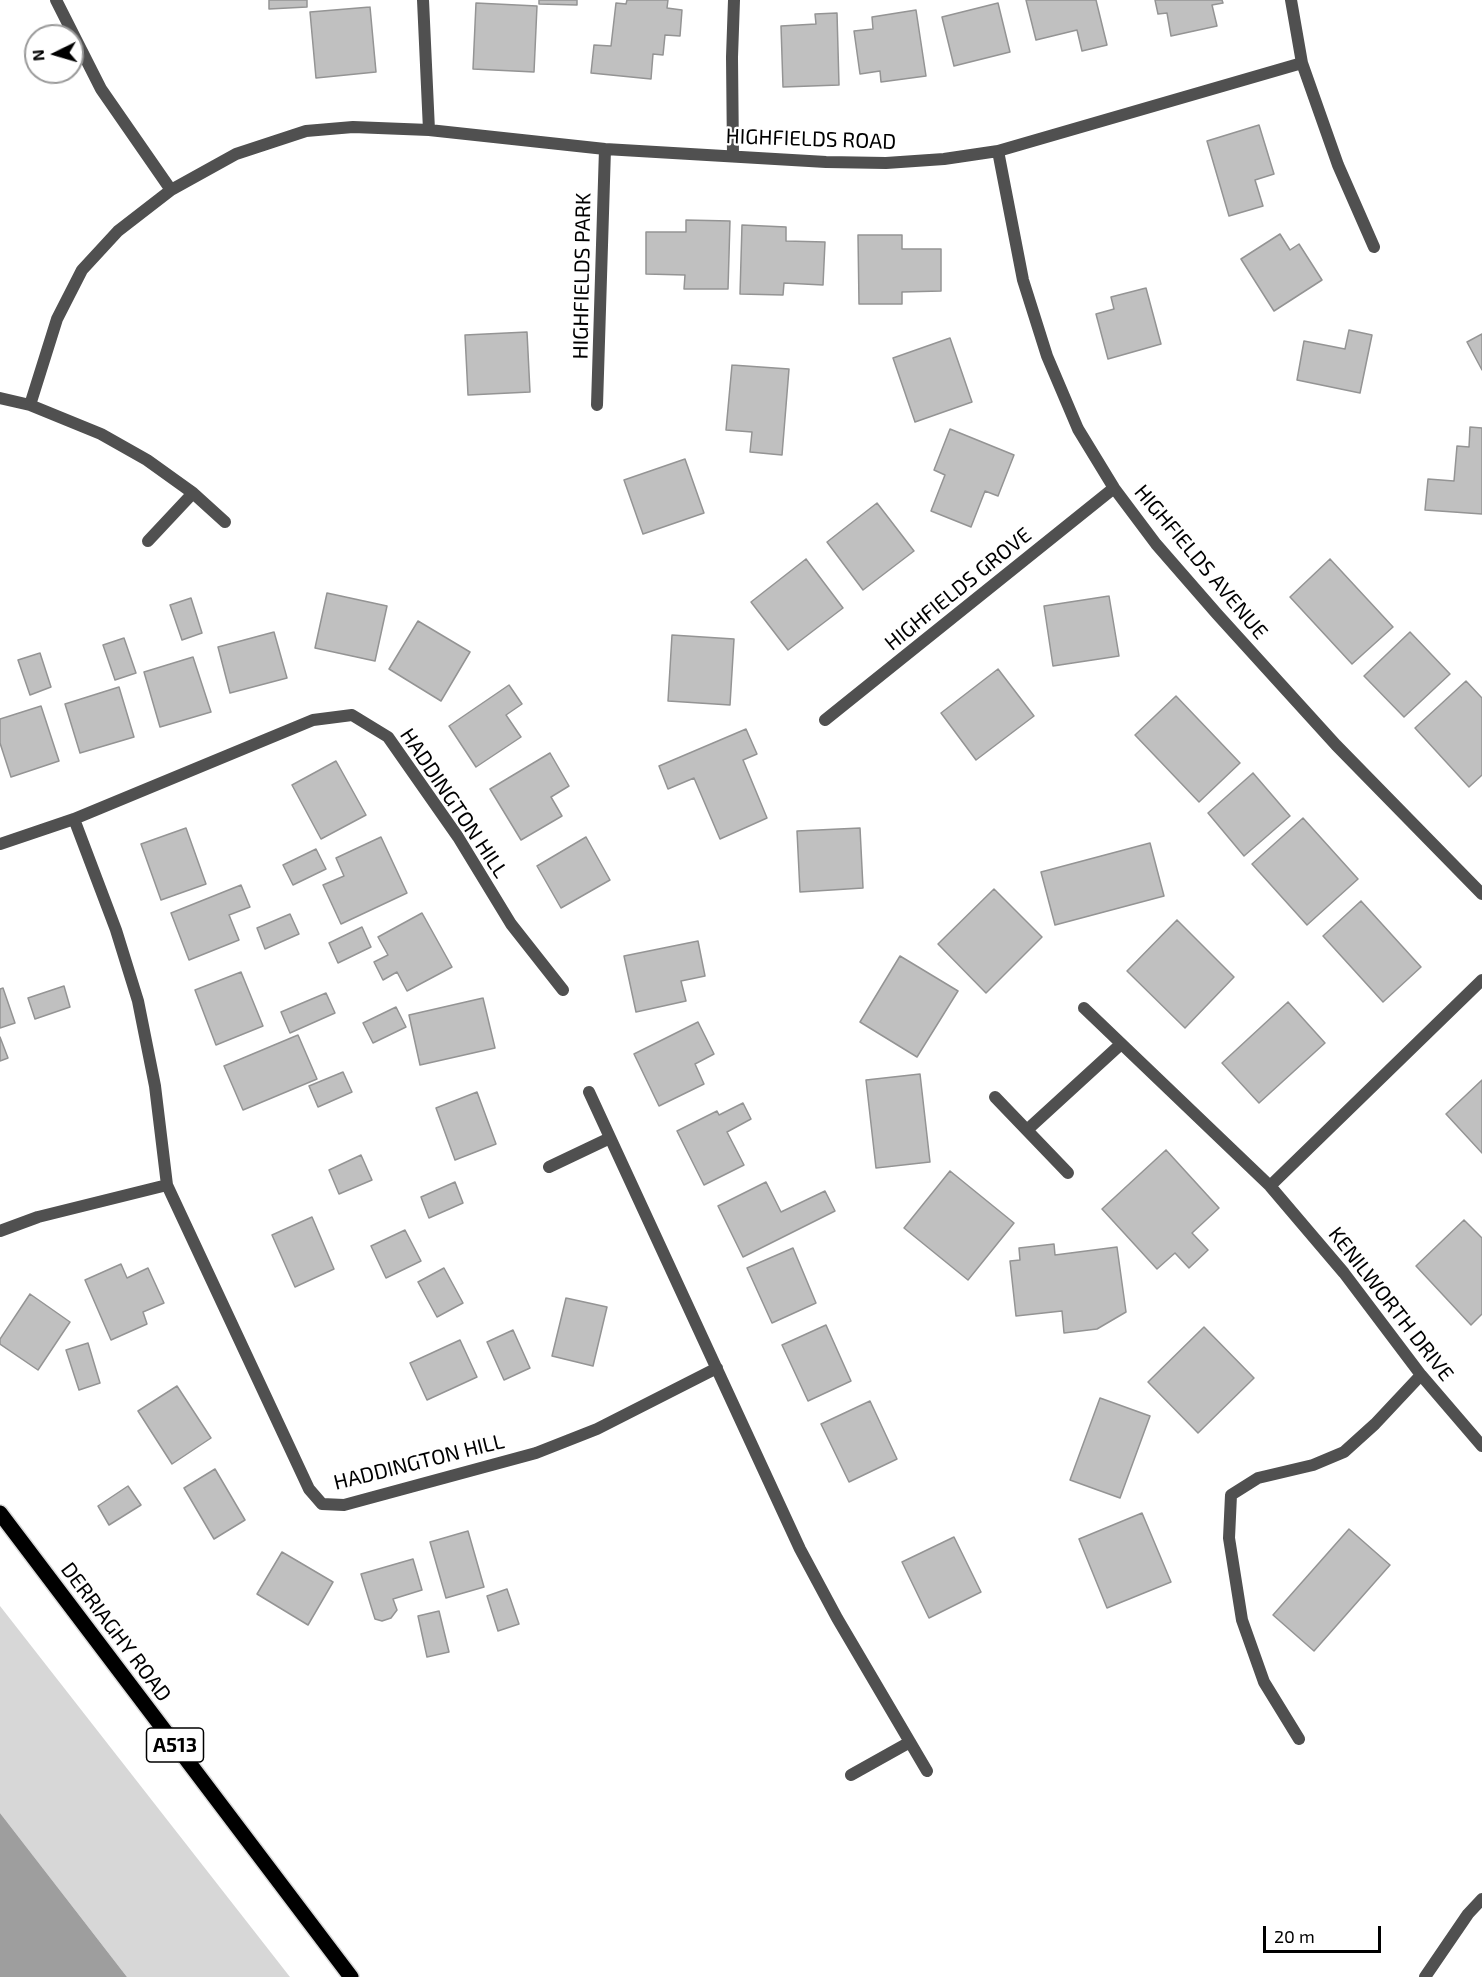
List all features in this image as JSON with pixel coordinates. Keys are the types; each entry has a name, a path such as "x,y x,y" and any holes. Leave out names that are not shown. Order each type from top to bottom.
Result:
{"main road":[{"name":"DERRIAGHY ROAD","path":"0,1513 351,1977"}],"street":[{"path":"56,0 101,89 171,190"},
{"path":"423,0 429,130"},
{"path":"733,156 734,0"},
{"path":"1291,0 1302,63 1338,165 1374,247"},
{"name":"HIGHFIELDS ROAD","path":"30,405 57,319 82,270 118,231 171,190 236,154 306,131 353,127 429,130 604,148 826,162 886,163 944,159 998,151 1302,63"},
{"name":"HIGHFIELDS PARK","path":"597,405 604,148"},
{"name":"HIGHFIELDS AVENUE","path":"998,151 1023,280 1047,356 1077,429 1114,488 1156,544 1225,623 1336,745 1482,894"},
{"path":"0,398 30,405 101,434 147,460 193,493 225,522"},
{"name":"HIGHFIELDS GROVE","path":"825,720 1114,488"},
{"path":"148,541 193,493"},
{"name":"HADDINGTON HILL","path":"0,844 74,819 313,720 352,715 388,737 458,837 511,924 562,990"},
{"name":"HADDINGTON HILL","path":"74,819 116,930 138,1001 155,1086 168,1185 309,1488 322,1504 344,1505 536,1453 597,1429 717,1368"},
{"path":"1270,1186 1482,980"},
{"name":"KENILWORTH DRIVE","path":"1084,1008 1270,1186 1344,1273 1420,1375 1482,1446"},
{"path":"1027,1130 1121,1044"},
{"path":"589,1092 800,1549 837,1618 927,1771"},
{"path":"995,1097 1068,1173"},
{"path":"549,1167 610,1138"},
{"path":"0,1232 38,1217 168,1185"},
{"path":"1299,1739 1264,1682 1242,1620 1229,1538 1231,1495 1258,1478 1313,1465 1344,1452 1375,1424 1420,1375"},
{"path":"850,1775 910,1742"},
{"path":"1425,1977 1468,1914 1482,1899"}],"shaded area":[{"path":"0,1606 290,1977 127,1977 0,1813"},
{"path":"0,1813 127,1977 0,1977"}],"building":[{"path":"269,0 307,0 307,7 269,9"},
{"path":"539,0 577,0 577,5 539,4"},
{"path":"627,0 668,0 667,8 682,10 680,36 665,35 663,55 653,54 651,79 591,73 594,45 611,46 616,3 626,4"},
{"path":"1026,0 1096,0 1107,45 1082,51 1077,30 1036,40"},
{"path":"1155,0 1222,0 1223,3 1212,5 1217,26 1171,36 1167,13 1158,14"},
{"path":"476,3 537,6 534,72 473,69"},
{"path":"998,3 1010,52 954,66 942,17"},
{"path":"370,7 376,72 316,78 310,12"},
{"path":"916,10 926,76 881,82 880,71 860,74 854,31 873,29 872,17"},
{"path":"837,13 839,85 783,87 781,26 816,24 815,14"},
{"path":"1259,125 1274,174 1255,180 1263,206 1229,216 1207,141"},
{"path":"686,220 730,221 728,289 684,289 685,275 646,274 646,232 686,232"},
{"path":"742,225 786,227 786,241 825,242 823,285 784,283 783,295 740,294"},
{"path":"1280,234 1290,250 1299,244 1322,280 1274,311 1241,259"},
{"path":"858,235 902,235 902,249 941,249 941,291 902,292 902,304 859,304"},
{"path":"1146,288 1161,344 1108,359 1096,314 1114,309 1111,297"},
{"path":"1349,330 1372,335 1360,393 1297,380 1304,341 1345,349"},
{"path":"527,332 530,392 468,395 465,335"},
{"path":"1482,334 1482,370 1467,342"},
{"path":"950,338 972,402 915,422 893,358"},
{"path":"732,365 789,369 782,455 750,452 752,432 726,430"},
{"path":"1470,427 1482,428 1482,514 1425,510 1428,479 1454,481 1457,446 1469,447"},
{"path":"950,429 1014,455 998,496 985,491 971,527 931,511 945,475 934,470"},
{"path":"685,459 704,513 643,534 624,480"},
{"path":"877,503 914,551 863,590 827,542"},
{"path":"806,559 843,608 788,650 751,602"},
{"path":"1330,559 1393,627 1352,664 1290,597"},
{"path":"327,593 387,606 375,661 315,648"},
{"path":"1109,596 1119,656 1053,666 1044,606"},
{"path":"191,598 202,633 182,640 170,605"},
{"path":"418,621 470,652 441,701 389,669"},
{"path":"274,632 287,678 230,693 218,647"},
{"path":"1410,632 1450,674 1404,717 1364,676"},
{"path":"672,635 734,639 730,705 668,701"},
{"path":"124,638 136,673 115,680 103,645"},
{"path":"40,653 51,687 30,695 18,660"},
{"path":"193,657 211,712 160,727 144,672"},
{"path":"998,669 1034,716 976,760 941,713"},
{"path":"1466,681 1482,698 1482,775 1469,787 1415,728"},
{"path":"509,685 522,704 506,715 521,737 476,767 449,726"},
{"path":"119,687 134,737 80,753 65,704"},
{"path":"1176,696 1240,763 1199,802 1135,735"},
{"path":"41,706 59,761 11,777 0,743 0,719"},
{"path":"746,729 757,754 743,760 767,818 720,839 694,778 668,789 659,766"},
{"path":"550,753 569,786 551,797 562,816 521,840 490,789"},
{"path":"336,761 366,815 321,839 292,785"},
{"path":"1253,773 1290,816 1244,856 1208,813"},
{"path":"1303,818 1358,879 1307,925 1252,864"},
{"path":"186,828 206,884 161,900 141,844"},
{"path":"860,828 863,888 800,892 797,831"},
{"path":"381,837 407,893 341,924 323,885 344,876 336,858"},
{"path":"586,837 610,880 561,908 537,866"},
{"path":"1150,843 1164,896 1055,925 1041,872"},
{"path":"316,849 326,869 293,885 283,865"},
{"path":"241,885 250,907 229,915 239,940 189,960 171,913"},
{"path":"994,889 1042,937 986,993 938,944"},
{"path":"1361,901 1421,967 1383,1002 1323,936"},
{"path":"422,913 452,967 407,991 397,972 383,980 374,962 388,955 378,937"},
{"path":"290,914 299,934 265,949 257,928"},
{"path":"1177,920 1234,977 1185,1028 1127,971"},
{"path":"362,927 371,947 338,963 329,943"},
{"path":"698,941 705,976 681,981 686,1001 636,1012 624,956"},
{"path":"900,956 958,991 917,1057 860,1022"},
{"path":"241,972 263,1026 216,1045 195,990"},
{"path":"64,986 70,1007 35,1019 28,998"},
{"path":"3,988 15,1023 0,1028 0,989"},
{"path":"326,993 335,1013 290,1033 281,1012"},
{"path":"483,998 495,1048 420,1065 409,1015"},
{"path":"1288,1002 1325,1043 1259,1103 1222,1063"},
{"path":"396,1007 406,1027 373,1043 363,1023"},
{"path":"698,1022 714,1054 695,1064 704,1084 659,1106 634,1054"},
{"path":"298,1035 317,1079 243,1110 224,1066"},
{"path":"0,1037 8,1058 0,1061"},
{"path":"343,1072 352,1092 318,1107 309,1086"},
{"path":"920,1074 930,1162 876,1168 866,1080"},
{"path":"1482,1080 1482,1153 1446,1114"},
{"path":"477,1092 496,1144 455,1160 436,1108"},
{"path":"743,1103 751,1119 727,1132 744,1165 704,1185 677,1131 717,1111 719,1115"},
{"path":"1166,1150 1219,1208 1192,1233 1208,1250 1189,1268 1175,1253 1157,1269 1102,1209"},
{"path":"361,1155 372,1180 339,1194 329,1170"},
{"path":"950,1171 1014,1223 968,1280 904,1228"},
{"path":"455,1182 463,1203 429,1218 421,1197"},
{"path":"766,1182 781,1212 825,1191 835,1211 743,1257 718,1206"},
{"path":"312,1217 334,1269 295,1287 272,1235"},
{"path":"1464,1220 1482,1238 1482,1314 1471,1325 1416,1266"},
{"path":"405,1230 421,1261 386,1278 371,1246"},
{"path":"1054,1244 1055,1255 1117,1247 1126,1312 1097,1329 1064,1333 1062,1311 1016,1316 1010,1261 1020,1260 1019,1248"},
{"path":"793,1248 816,1303 772,1323 747,1268"},
{"path":"121,1264 127,1278 148,1268 164,1303 143,1312 147,1324 111,1340 85,1280"},
{"path":"444,1268 463,1303 437,1317 418,1282"},
{"path":"30,1294 70,1322 38,1370 0,1344 0,1339"},
{"path":"566,1298 607,1307 593,1366 552,1356"},
{"path":"826,1325 851,1381 808,1401 782,1345"},
{"path":"1204,1327 1254,1378 1198,1433 1148,1382"},
{"path":"513,1330 530,1368 504,1380 487,1342"},
{"path":"460,1340 477,1377 427,1400 410,1363"},
{"path":"88,1343 100,1383 79,1390 66,1350"},
{"path":"177,1386 211,1438 172,1464 138,1411"},
{"path":"1100,1398 1150,1416 1120,1498 1070,1480"},
{"path":"870,1401 897,1459 849,1482 821,1424"},
{"path":"215,1469 245,1520 214,1539 184,1488"},
{"path":"128,1486 141,1505 109,1525 98,1506"},
{"path":"1142,1513 1171,1582 1107,1608 1079,1539"},
{"path":"1349,1529 1390,1565 1314,1651 1273,1615"},
{"path":"468,1531 484,1587 446,1598 430,1542"},
{"path":"954,1537 981,1592 929,1618 902,1562"},
{"path":"282,1552 333,1582 308,1625 257,1594"},
{"path":"413,1559 422,1590 393,1599 397,1610 391,1618 382,1621 375,1619 361,1574"},
{"path":"507,1589 519,1624 498,1631 487,1596"},
{"path":"439,1611 449,1652 427,1657 418,1616"}]}
